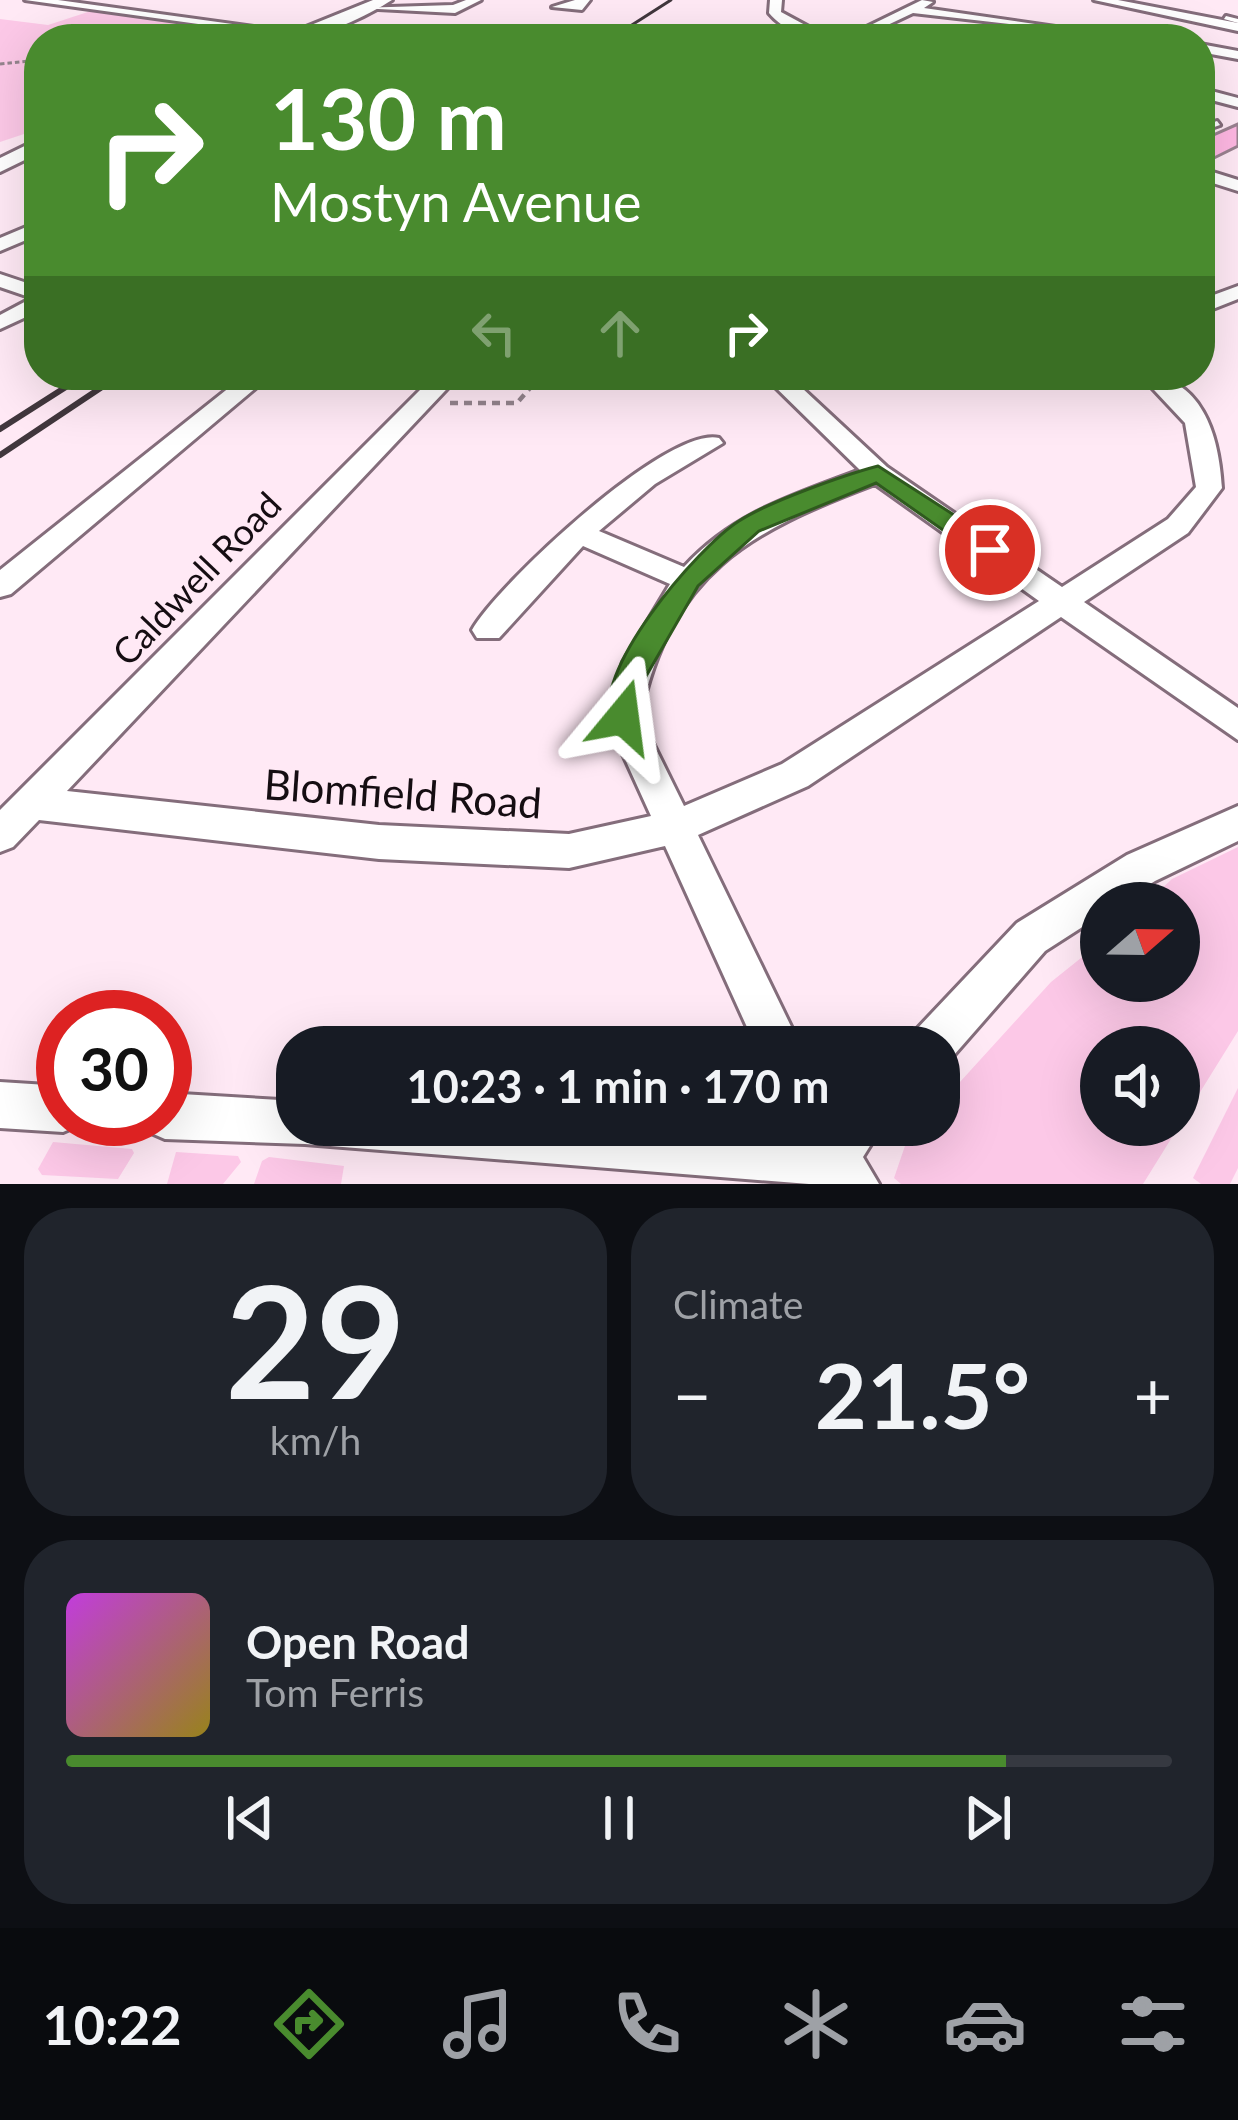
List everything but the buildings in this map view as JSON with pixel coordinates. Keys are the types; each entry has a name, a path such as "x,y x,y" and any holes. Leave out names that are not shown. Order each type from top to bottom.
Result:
{"street":[{"path":"32,0 209,24"},
{"path":"102,10 131,0"},
{"path":"310,24 385,0"},
{"path":"361,4 444,10 475,0"},
{"path":"776,0 775,13 788,24"},
{"path":"1105,0 1234,22"},
{"path":"879,24 923,3 976,21 1025,24"},
{"path":"976,21 1004,8"},
{"path":"0,586 241,390"},
{"name":"Caldwell Road","path":"0,836 434,390"},
{"path":"791,390 878,473 1238,726"},
{"name":"Blomfield Road","path":"31,803 380,842 569,850 677,827 795,775 1178,526 1209,488 1208,442 1187,406 1169,390"},
{"path":"488,630 578,533 666,461 710,443"},
{"path":"769,1026 623,717 630,677 688,580 750,525 878,473"},
{"path":"578,533 688,580"},
{"path":"950,1026 1031,937 1141,868 1238,823"},
{"path":"0,1105 36,1107"},
{"path":"192,1117 276,1123"},
{"path":"681,1146 838,1155"}],"path":[{"path":"421,404 517,403 528,390"}],"shaded area":[{"path":"91,11 193,24 51,24"},
{"path":"0,19 40,24 24,24 24,134 0,142"},
{"path":"1238,847 1238,1031 1200,1092 1200,1026 1080,1026 1080,1146 1167,1146 1143,1184 901,1184 894,1178 905,1146 960,1146 960,1082 1051,982 1080,959 1080,1002 1200,1002 1200,882 1169,882"},
{"path":"1238,1088 1238,1168 1230,1184 1201,1184 1193,1178"},
{"path":"51,1146 98,1146 134,1153 118,1179 42,1175 38,1169"},
{"path":"176,1152 238,1156 241,1162 223,1184 167,1184"},
{"path":"269,1157 344,1166 341,1184 254,1184 262,1161"}],"railway":[{"path":"633,24 671,0"},
{"path":"0,429 61,390"},
{"path":"0,455 98,390"}],"route":[{"path":"623,717 630,677 688,580 750,525 878,473 990,550"}]}
